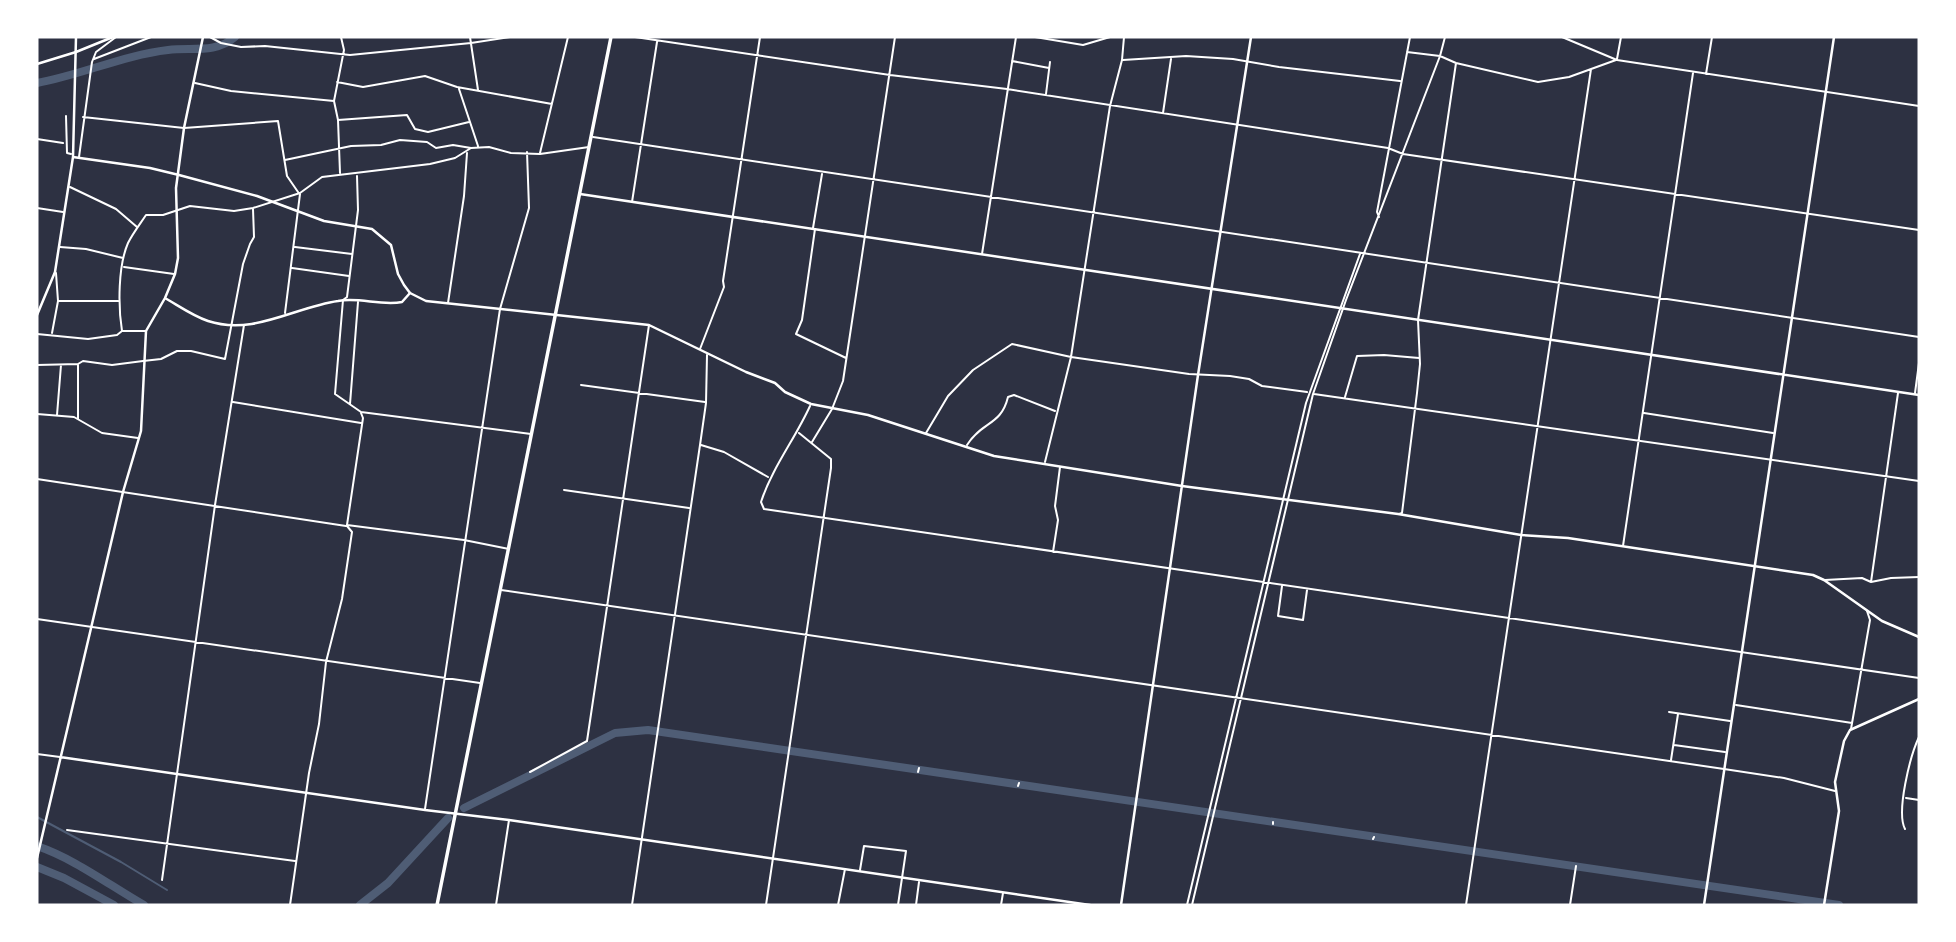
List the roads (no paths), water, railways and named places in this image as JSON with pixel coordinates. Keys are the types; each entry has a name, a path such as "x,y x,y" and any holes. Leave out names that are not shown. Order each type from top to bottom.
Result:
{"highway":[{"path":"437,905 611,37"}],"street":[{"path":"37,315 55,272 69,187 73,156 76,37"},
{"path":"37,64 115,37"},
{"path":"79,158 93,59 96,52 115,37"},
{"path":"93,59 151,37"},
{"path":"37,858 123,492 139,438 146,331 175,274 178,258 176,188 184,128 203,37"},
{"path":"210,37 221,43 240,47 265,46 341,54 379,54 510,37"},
{"path":"340,174 338,120 334,101 341,54 344,50 341,37"},
{"path":"470,37 478,91"},
{"path":"540,154 568,37"},
{"path":"635,37 890,75 1007,89 1388,148 1403,154 1919,230"},
{"path":"700,349 724,287 732,216 760,37"},
{"path":"811,443 832,409 844,381 895,37"},
{"path":"982,254 1016,37"},
{"path":"1035,37 1083,45 1110,37"},
{"path":"1045,464 1071,358 1110,106 1122,60 1124,37"},
{"path":"1121,905 1198,375 1251,37"},
{"path":"1379,217 1377,212 1388,148 1410,37"},
{"path":"1192,905 1308,393 1379,217 1445,37"},
{"path":"1562,37 1617,60 1919,106"},
{"path":"1617,60 1621,37"},
{"path":"1706,75 1712,37"},
{"path":"1704,905 1834,37"},
{"path":"632,202 657,41"},
{"path":"1407,52 1440,56 1538,82 1569,77 1617,60"},
{"path":"1122,60 1171,57 1247,61 1400,81"},
{"path":"1163,114 1171,57"},
{"path":"1012,61 1049,68"},
{"path":"1045,95 1050,62"},
{"path":"1398,514 1402,513 1415,410 1419,320 1457,62"},
{"path":"1466,905 1591,69"},
{"path":"1623,546 1693,73"},
{"path":"337,82 363,87 425,76 458,88 552,104"},
{"path":"195,83 232,91 334,101"},
{"path":"458,88 478,147"},
{"path":"338,120 407,115 415,129 428,132 469,122"},
{"path":"66,116 65,143 67,153 73,156 179,175 272,201 324,221 376,231 389,243 398,274 410,293 426,300 649,326 775,383 785,393 811,404 868,415 993,456 1285,500 1398,514 1521,535 1568,538 1813,575 1882,621 1919,637"},
{"path":"83,117 184,128 278,121 287,176 300,193 285,315"},
{"path":"592,136 822,173 1919,337"},
{"path":"37,139 65,143"},
{"path":"285,160 351,146 381,145 400,140 426,142 436,148 453,145 489,147 511,153 540,154 589,146"},
{"path":"122,331 118,310 124,258 128,245 146,215 163,215 190,206 234,211 253,208 300,193 317,179 429,164 467,152 471,148"},
{"path":"448,303 464,196 467,152"},
{"path":"425,810 500,309 529,208 527,152"},
{"path":"822,173 802,320 796,334 846,358"},
{"path":"357,174 356,226 347,297 343,300 335,394 361,412 532,435"},
{"path":"69,187 116,209 138,228"},
{"path":"580,194 1917,395 1919,363"},
{"path":"37,208 65,212"},
{"path":"37,365 78,364 83,361 112,365 162,359 177,351 191,351 225,359 243,264 254,237 253,208"},
{"path":"58,247 86,249 124,258"},
{"path":"294,247 353,255"},
{"path":"1187,905 1262,582 1313,394 1360,254"},
{"path":"123,267 175,274"},
{"path":"291,268 350,276"},
{"path":"51,334 58,301 55,272"},
{"path":"165,298 202,319 244,325 265,323 301,309 343,300 402,302 410,293"},
{"path":"58,301 119,300"},
{"path":"350,405 358,300"},
{"path":"162,880 215,505 244,325"},
{"path":"530,772 587,741 649,326"},
{"path":"37,334 88,340 117,335 122,331 146,331"},
{"path":"926,433 948,396 973,370 1012,344 1071,358 1249,379 1262,386 1308,393"},
{"path":"632,905 706,402 707,352"},
{"path":"1345,398 1357,356 1419,358"},
{"path":"57,416 61,364"},
{"path":"78,364 78,420"},
{"path":"581,385 706,402"},
{"path":"1871,582 1898,392"},
{"path":"1313,394 1919,481"},
{"path":"966,446 984,425 998,419 1006,408 1008,397 1014,395 1057,412"},
{"path":"232,401 361,423"},
{"path":"811,404 798,432 770,478 761,502 764,509 1919,678"},
{"path":"290,905 326,662 344,585 352,532 347,525 361,412"},
{"path":"1643,413 1774,434"},
{"path":"37,414 78,420 102,433 139,438"},
{"path":"766,905 831,458 798,432"},
{"path":"700,444 724,453 770,478"},
{"path":"1054,552 1058,520 1055,506 1060,466"},
{"path":"37,479 464,540 509,549"},
{"path":"564,489 690,508"},
{"path":"1824,580 1862,578 1871,582 1919,577"},
{"path":"1282,585 1278,616 1303,620 1308,589"},
{"path":"500,590 1784,778 1836,792"},
{"path":"1824,904 1839,811 1835,782 1840,753 1853,723 1870,620 1866,610"},
{"path":"37,619 482,683"},
{"path":"1850,730 1919,699"},
{"path":"1734,704 1853,723"},
{"path":"1669,712 1731,721"},
{"path":"1671,761 1678,713"},
{"path":"1905,830 1901,822 1906,779 1919,737"},
{"path":"1674,745 1727,752"},
{"path":"37,754 1090,905"},
{"path":"918,772 919,768"},
{"path":"1905,798 1919,800"},
{"path":"496,905 509,820"},
{"path":"67,830 297,861"},
{"path":"860,872 864,846 906,851 898,905"},
{"path":"1570,905 1576,867"},
{"path":"838,905 845,869"},
{"path":"916,905 919,880"},
{"path":"1001,905 1003,892"}],"waterway":[{"path":"37,83 152,53 211,48 235,37"},
{"path":"464,808 615,733 648,730 1839,905"},
{"path":"37,817 167,890"},
{"path":"360,905 388,883 448,818"},
{"path":"37,846 78,865 144,905"},
{"path":"37,867 114,905"}]}
